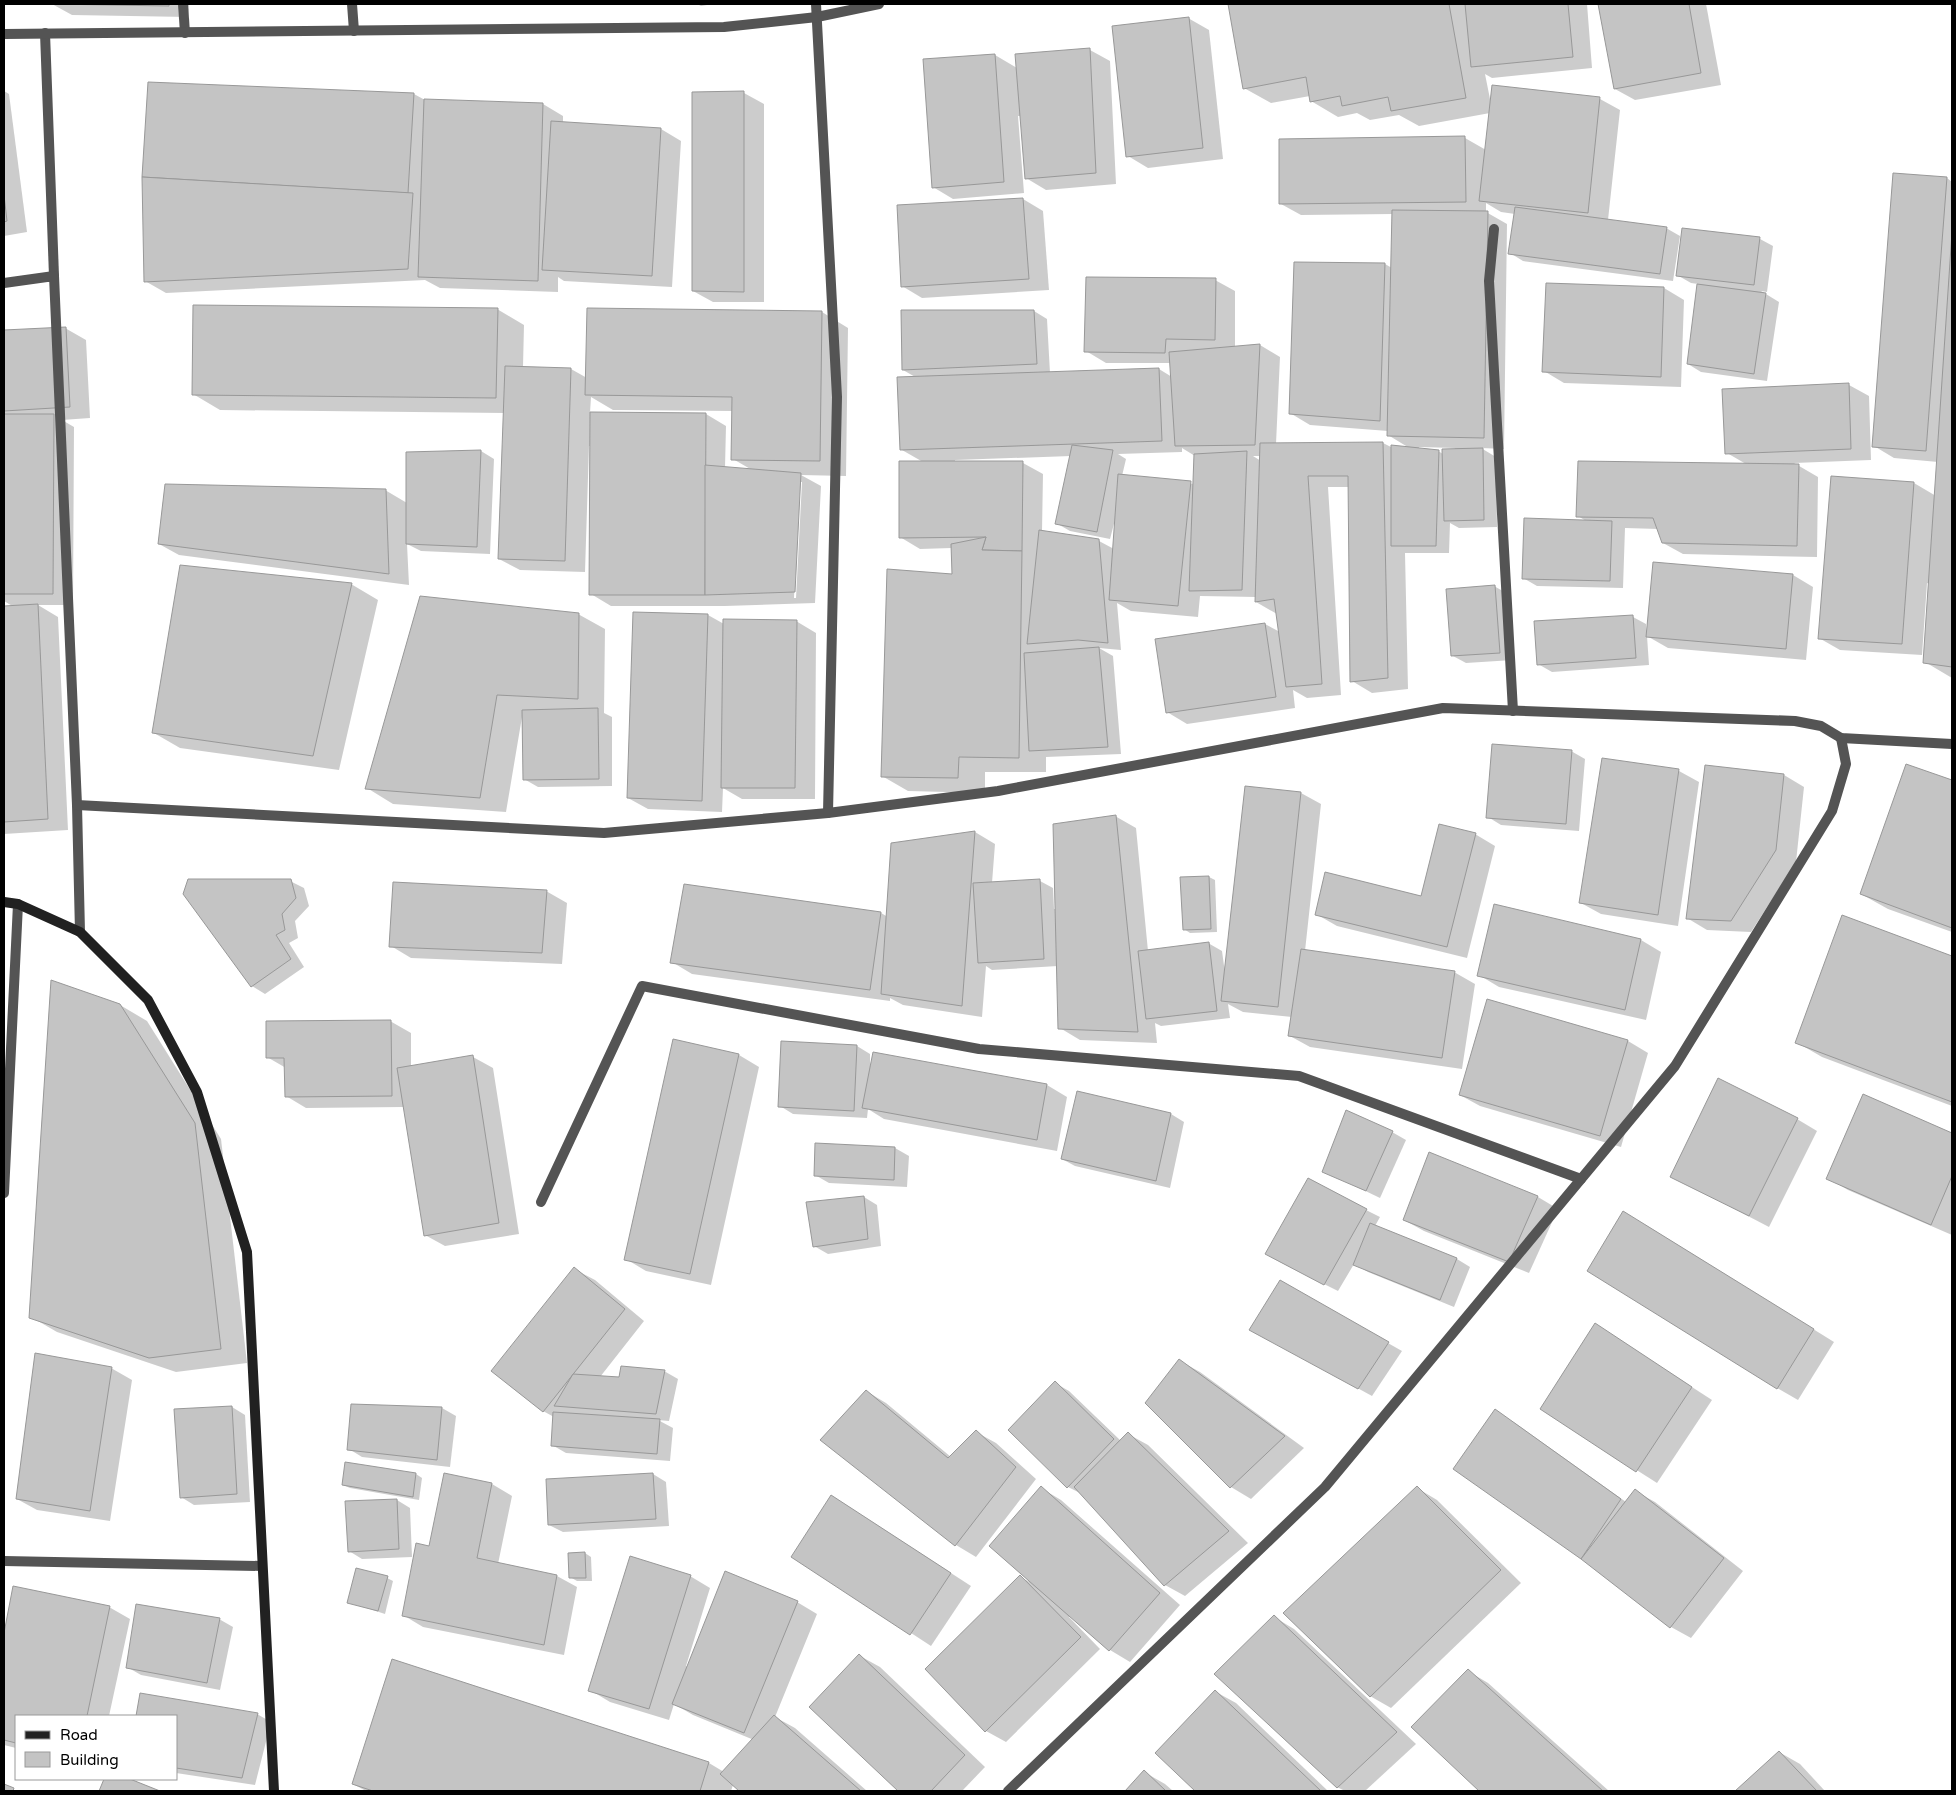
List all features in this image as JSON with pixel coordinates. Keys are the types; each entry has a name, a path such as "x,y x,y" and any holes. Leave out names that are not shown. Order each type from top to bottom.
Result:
{"street":[{"path":"183,4 185,33"},
{"path":"352,4 354,31"},
{"path":"816,4 836,397 828,813"},
{"path":"4,34 724,27 816,17 879,4"},
{"path":"45,34 77,805 80,932"},
{"path":"1494,229 1489,281 1514,711"},
{"path":"4,283 54,276"},
{"path":"77,805 604,833 828,813 998,791 1443,708 1794,721 1821,726 1841,738 1952,744"},
{"path":"1008,1791 1325,1487 1675,1066 1832,811 1846,764 1841,738"},
{"path":"4,902 18,904 80,932 148,1000 197,1092 247,1252 274,1791"},
{"path":"4,1193 18,904"},
{"path":"541,1202 642,986 979,1049 1299,1076 1581,1179"},
{"path":"4,1561 262,1566"}],"building":[{"path":"51,4 169,4 169,6"},
{"path":"1228,4 1449,4 1466,98 1391,111 1388,97 1342,106 1340,96 1310,102 1306,77 1243,89"},
{"path":"1465,4 1568,4 1573,57 1471,67"},
{"path":"1598,4 1689,4 1701,73 1614,89"},
{"path":"1189,17 1203,148 1126,157 1112,26"},
{"path":"1090,48 1096,173 1025,179 1015,54"},
{"path":"995,54 1004,182 932,188 923,59"},
{"path":"148,82 414,93 408,193 142,177"},
{"path":"1492,85 1600,97 1588,213 1479,201"},
{"path":"744,91 744,292 692,291 692,92"},
{"path":"424,99 543,103 538,281 418,277"},
{"path":"551,121 661,128 652,276 542,270"},
{"path":"1465,136 1466,202 1279,204 1279,139"},
{"path":"1893,173 1947,177 1926,451 1872,447"},
{"path":"142,177 413,193 408,269 144,282"},
{"path":"4,195 7,221 4,222"},
{"path":"1023,198 1029,279 901,287 897,205"},
{"path":"1515,207 1667,227 1660,274 1508,254"},
{"path":"1392,210 1488,211 1484,438 1387,436"},
{"path":"1682,228 1760,237 1754,285 1676,276"},
{"path":"1952,232 1952,667 1923,663"},
{"path":"1294,262 1385,263 1380,421 1289,414"},
{"path":"1086,277 1216,278 1215,340 1166,339 1165,353 1084,352"},
{"path":"1546,283 1664,287 1661,377 1542,372"},
{"path":"1697,284 1766,293 1754,374 1687,364"},
{"path":"193,305 498,308 496,398 192,395"},
{"path":"587,308 822,311 820,461 731,460 732,397 585,395"},
{"path":"901,310 1034,310 1037,364 902,370"},
{"path":"66,327 70,407 4,411 4,330"},
{"path":"1260,344 1255,445 1175,446 1169,352"},
{"path":"505,366 571,368 565,561 498,559"},
{"path":"1159,368 1162,441 900,450 897,377"},
{"path":"1849,383 1851,449 1725,454 1722,389"},
{"path":"590,412 706,413 705,595 589,595"},
{"path":"4,414 54,414 53,594 4,594"},
{"path":"1383,442 1388,678 1350,682 1348,476 1308,476 1322,684 1286,687 1274,599 1255,602 1260,443"},
{"path":"1072,445 1113,450 1097,532 1055,524"},
{"path":"1391,445 1439,450 1436,546 1391,546"},
{"path":"1483,448 1484,520 1444,521 1442,449"},
{"path":"481,450 477,547 406,544 406,452"},
{"path":"1247,451 1242,590 1189,591 1194,454"},
{"path":"899,461 1023,461 1022,551 982,550 986,537 899,538"},
{"path":"1578,461 1799,464 1797,546 1662,543 1653,518 1576,517"},
{"path":"705,465 801,473 795,592 705,595"},
{"path":"1118,474 1191,481 1178,606 1109,600"},
{"path":"1831,476 1914,482 1902,644 1818,639"},
{"path":"165,484 386,489 389,574 158,544"},
{"path":"1524,518 1612,521 1610,581 1522,579"},
{"path":"1039,530 1099,539 1108,643 1078,640 1027,644"},
{"path":"986,537 982,550 1022,551 1019,758 959,757 958,778 881,777 887,569 952,574 951,544"},
{"path":"1653,562 1793,574 1786,649 1646,637"},
{"path":"180,565 352,583 313,756 152,733"},
{"path":"1495,585 1500,653 1451,656 1446,589"},
{"path":"420,596 579,613 578,699 497,695 480,798 365,789"},
{"path":"38,604 48,819 4,822 4,606"},
{"path":"633,612 708,614 702,801 627,798"},
{"path":"1633,615 1636,658 1537,665 1534,621"},
{"path":"723,619 797,620 795,788 721,788"},
{"path":"1265,623 1276,697 1166,713 1155,639"},
{"path":"1099,647 1108,747 1029,751 1024,653"},
{"path":"598,708 599,779 523,780 522,710"},
{"path":"1492,744 1572,750 1566,824 1486,818"},
{"path":"1602,758 1679,769 1658,915 1579,903"},
{"path":"1906,764 1952,780 1952,928 1860,894"},
{"path":"1705,765 1784,774 1776,850 1731,921 1686,919"},
{"path":"1245,786 1301,792 1278,1007 1221,1001"},
{"path":"1116,815 1138,1032 1058,1029 1053,824"},
{"path":"1439,824 1476,833 1447,947 1315,915 1325,872 1421,896"},
{"path":"975,831 962,1006 881,994 891,843"},
{"path":"1209,876 1211,929 1183,930 1180,877"},
{"path":"188,879 291,879 296,898 282,914 285,930 276,935 291,959 251,987 183,894"},
{"path":"1040,879 1044,959 978,963 973,883"},
{"path":"393,882 547,890 542,953 389,947"},
{"path":"684,884 881,912 870,990 670,963"},
{"path":"1494,904 1641,939 1625,1010 1477,976"},
{"path":"1842,915 1952,956 1952,1102 1795,1043"},
{"path":"1209,942 1217,1011 1146,1019 1138,951"},
{"path":"1301,949 1455,971 1442,1058 1288,1036"},
{"path":"51,980 120,1004 195,1123 221,1349 149,1358 29,1318"},
{"path":"1487,999 1628,1040 1600,1136 1459,1095"},
{"path":"391,1020 392,1096 285,1097 284,1058 266,1058 266,1021"},
{"path":"673,1039 739,1054 690,1274 624,1260"},
{"path":"781,1041 857,1045 854,1111 778,1107"},
{"path":"873,1052 1047,1084 1037,1140 862,1108"},
{"path":"473,1055 499,1223 424,1236 397,1068"},
{"path":"1718,1078 1798,1118 1749,1216 1670,1177"},
{"path":"1077,1091 1171,1113 1156,1181 1061,1159"},
{"path":"1863,1094 1952,1133 1952,1176 1931,1225 1826,1179"},
{"path":"1346,1110 1393,1131 1366,1191 1322,1172"},
{"path":"815,1143 895,1147 894,1180 814,1176"},
{"path":"1429,1152 1538,1196 1509,1262 1403,1220"},
{"path":"1308,1178 1367,1209 1324,1285 1265,1254"},
{"path":"864,1196 868,1239 813,1247 806,1202"},
{"path":"1623,1211 1814,1329 1777,1389 1587,1271"},
{"path":"1370,1223 1457,1258 1440,1300 1353,1265"},
{"path":"574,1267 625,1309 543,1412 491,1371"},
{"path":"1280,1280 1389,1342 1358,1389 1249,1330"},
{"path":"1595,1323 1692,1387 1636,1472 1540,1409"},
{"path":"35,1353 112,1367 90,1511 16,1499"},
{"path":"1179,1359 1285,1436 1230,1488 1145,1403"},
{"path":"621,1366 665,1370 656,1414 554,1406 573,1374 619,1377"},
{"path":"1055,1381 1114,1439 1067,1488 1008,1430"},
{"path":"866,1390 948,1458 976,1430 1016,1467 955,1546 820,1440"},
{"path":"351,1404 442,1407 437,1460 347,1450"},
{"path":"232,1406 237,1494 180,1498 174,1409"},
{"path":"1495,1409 1621,1499 1581,1559 1453,1469"},
{"path":"553,1412 660,1419 657,1454 551,1446"},
{"path":"1128,1432 1229,1531 1164,1586 1074,1487"},
{"path":"345,1462 416,1473 413,1497 342,1485"},
{"path":"444,1473 492,1483 477,1558 557,1575 544,1645 402,1616 416,1543 429,1546"},
{"path":"653,1473 656,1519 548,1525 546,1479"},
{"path":"1041,1486 1160,1593 1109,1651 989,1546"},
{"path":"1417,1486 1501,1570 1370,1697 1283,1613"},
{"path":"1635,1489 1724,1558 1670,1628 1581,1559"},
{"path":"831,1495 951,1573 910,1635 791,1557"},
{"path":"397,1499 399,1549 348,1552 345,1501"},
{"path":"585,1552 586,1578 569,1578 568,1553"},
{"path":"630,1556 691,1575 649,1709 588,1691"},
{"path":"356,1568 388,1576 378,1611 347,1603"},
{"path":"725,1571 798,1601 744,1733 672,1704"},
{"path":"1020,1575 1081,1637 985,1732 925,1669"},
{"path":"13,1586 110,1606 87,1715 15,1715 15,1743 4,1740 4,1633"},
{"path":"136,1604 220,1618 207,1683 126,1668"},
{"path":"1274,1615 1397,1732 1337,1788 1214,1674"},
{"path":"859,1654 965,1755 931,1791 898,1791 809,1707"},
{"path":"392,1659 709,1762 700,1791 373,1791 352,1784"},
{"path":"1468,1669 1603,1791 1479,1791 1411,1727"},
{"path":"1215,1690 1321,1791 1195,1791 1155,1753"},
{"path":"140,1693 258,1713 242,1778 178,1768 178,1715 136,1715"},
{"path":"774,1715 861,1791 739,1791 720,1774"},
{"path":"1779,1751 1817,1791 1735,1791"},
{"path":"1144,1770 1166,1791 1125,1791"},
{"path":"104,1780 132,1780 160,1791 99,1791"},
{"path":"4,1784 14,1788 13,1791 4,1791"}]}
